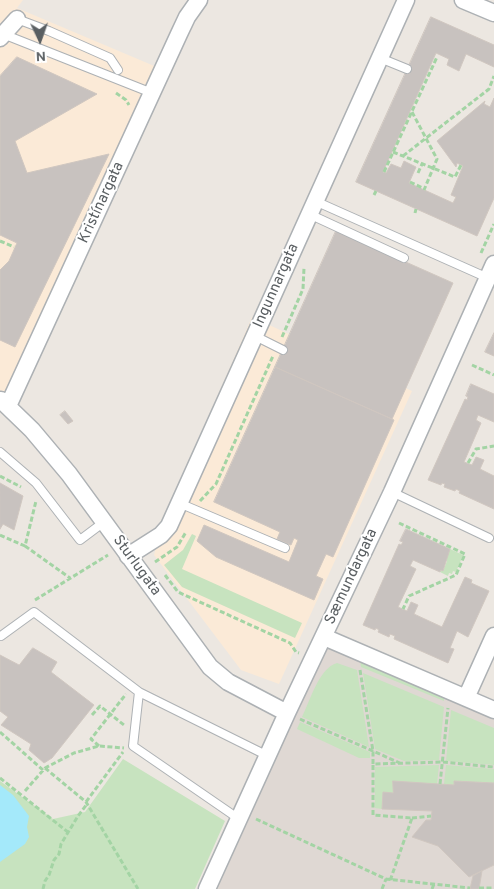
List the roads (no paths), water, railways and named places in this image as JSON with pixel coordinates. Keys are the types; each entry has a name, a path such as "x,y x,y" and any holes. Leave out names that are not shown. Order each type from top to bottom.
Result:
{"street":[{"name":"Kristínargata","path":"4,403 187,17 199,0"},
{"name":"Ingunnargata","path":"125,551 144,546 161,535 166,530 180,503 406,0"},
{"path":"463,0 494,13"},
{"path":"2,36 17,19"},
{"name":"Sæmundargata","path":"207,889 245,818 268,756 291,715 324,637 392,492 491,271"},
{"name":"Sturlugata","path":"4,403 32,430 69,474 210,667 228,682 291,715"},
{"path":"466,698 494,636"},
{"path":"324,637 494,710"}],"lane":[{"path":"17,19 50,31 110,58 118,70"},
{"path":"2,36 152,93"},
{"path":"380,58 407,68"},
{"path":"312,208 404,258"},
{"path":"312,208 491,271"},
{"path":"254,336 280,349"},
{"path":"0,452 36,483 80,540 104,522"},
{"path":"392,492 489,538"},
{"path":"180,503 285,548"},
{"path":"1,636 34,612 139,692 268,756"},
{"path":"139,692 133,746 245,818"}],"water":[{"path":"0,785 13,795 29,816 27,827 29,837 25,844 0,862"}]}
